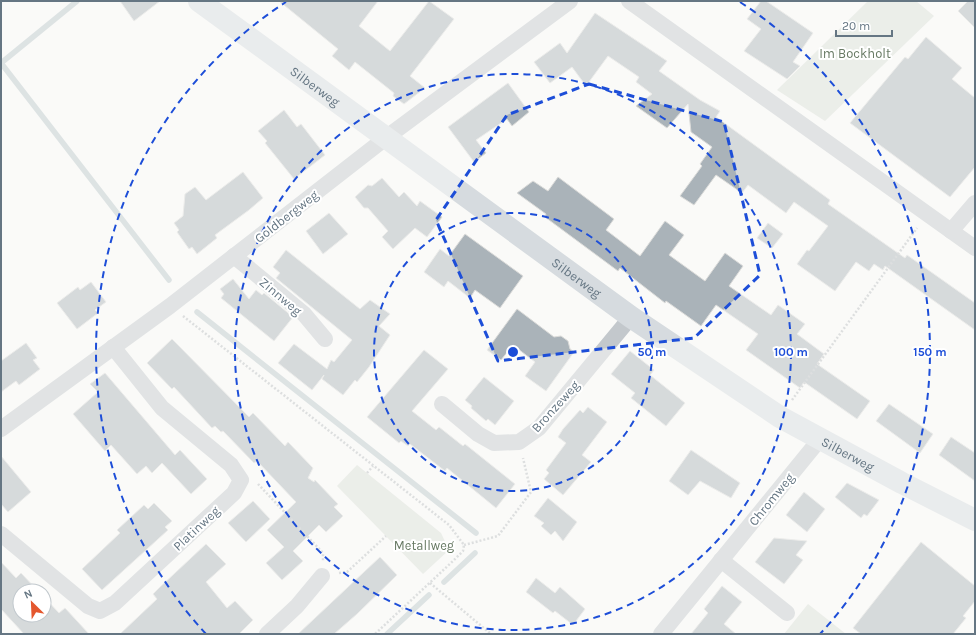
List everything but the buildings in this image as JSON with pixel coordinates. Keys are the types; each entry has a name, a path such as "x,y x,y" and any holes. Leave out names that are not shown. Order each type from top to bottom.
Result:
{"street":[{"name":"Silberweg","path":"199,1 387,137 631,317 780,417 975,520"},
{"path":"629,1 975,248"},
{"name":"Goldbergweg","path":"1,429 170,306 387,137 565,2"},
{"path":"951,231 975,203"},
{"name":"Zinnweg","path":"234,256 304,314 325,339"},
{"name":"Bronzeweg","path":"442,404 478,434 494,443 519,442 538,428 631,317"},
{"path":"112,347 162,408 231,465 241,480"},
{"name":"Chromweg","path":"661,634 820,439"},
{"name":"Platinweg","path":"1,534 88,606 100,610 115,603 234,493 241,480"},
{"path":"721,560 787,612"},
{"path":"267,634 297,606 322,576"}],"path":[{"path":"780,417 926,214"},
{"path":"170,306 449,525 464,545"},
{"path":"464,545 498,536 531,492 519,442"},
{"path":"367,473 373,466"},
{"path":"241,480 259,484 323,553 322,576 347,572 386,536"},
{"path":"375,634 462,551 464,545"},
{"path":"430,583 491,634"}],"highlighted area":[{"path":"589,84 724,122 760,275 694,338 498,361 436,220 507,115"}],"green space":[{"name":"Im Bockholt","path":"868,1 916,1 934,16 825,121 777,90"},
{"name":"Metallweg","path":"357,465 441,533 449,550 423,574 337,486"},
{"path":"808,604 846,634 784,634"}],"waterway":[{"path":"1,63 77,1"},
{"path":"1,63 169,280"},
{"path":"197,312 476,533"},
{"path":"444,582 475,553"},
{"path":"387,634 429,595"}]}
